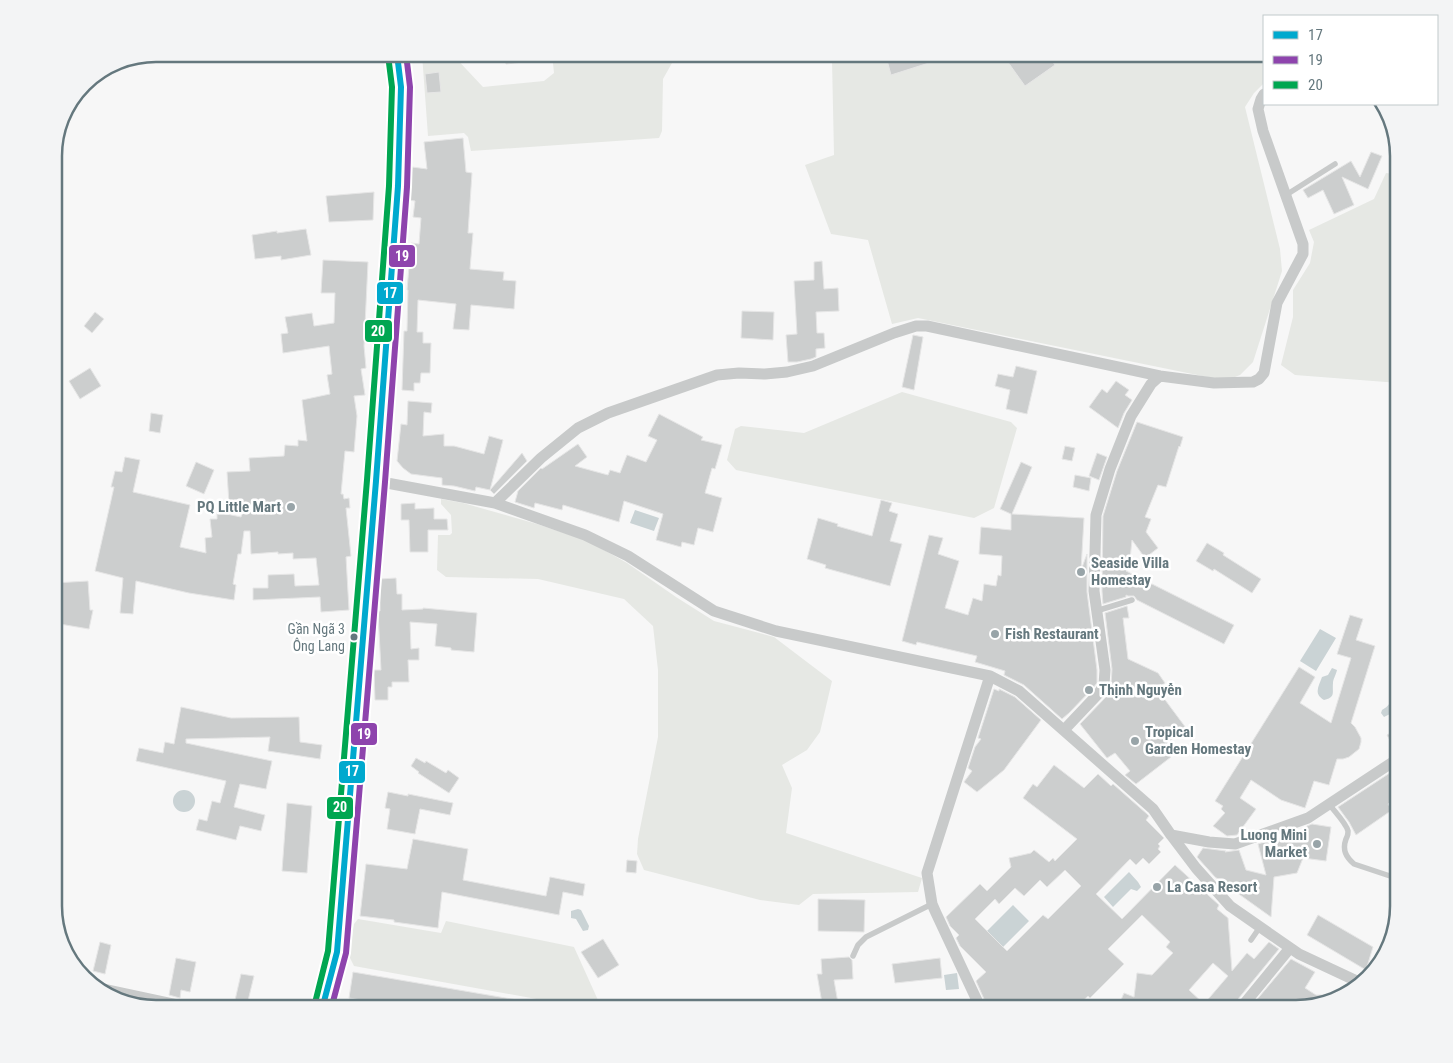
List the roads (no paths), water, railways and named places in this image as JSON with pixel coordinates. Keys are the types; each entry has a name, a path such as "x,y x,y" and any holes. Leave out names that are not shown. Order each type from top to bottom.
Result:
{"main road":[{"path":"324,1000 336,952 376,481 398,186 401,87 398,63"}],"street":[{"path":"495,502 541,458 578,428 608,413 717,375 739,373 766,374 787,372 813,366 916,326 927,326 1160,376 1214,383 1253,382 1259,379 1264,373 1277,303 1303,254 1303,244 1258,109 1263,96"},
{"path":"1064,730 1099,693 1104,685 1105,670 1094,591 1096,515 1110,469 1131,416 1151,384 1160,376"},
{"path":"376,481 495,502 585,534 628,556 714,611 776,632 990,676 1019,690 1153,809 1196,868 1230,906 1290,948 1355,980"},
{"path":"977,1000 932,904 927,873 990,676"},
{"path":"1172,835 1209,842 1235,844 1308,818 1390,764"},
{"path":"1247,1000 1290,948"},
{"path":"118,992 154,1000"}],"lane":[{"path":"1286,195 1335,164"},
{"path":"1096,611 1132,600"},
{"path":"1329,804 1347,828 1348,834 1344,849 1348,859 1354,864 1390,877"},
{"path":"852,956 858,945 866,937 932,904"},
{"path":"1251,940 1260,927"}],"place":[{"name":"PQ Little Mart","path":"291,507"},
{"name":"Seaside Villa Homestay","path":"1081,572"},
{"name":"Fish Restaurant","path":"995,634"},
{"name":"Gần Ngã 3 Ông Lang","path":"354,637"},
{"name":"Thịnh Nguyễn","path":"1089,690"},
{"name":"Tropical Garden Homestay","path":"1135,741"},
{"name":"Luong Mini Market","path":"1317,844"},
{"name":"La Casa Resort","path":"1157,887"}]}
